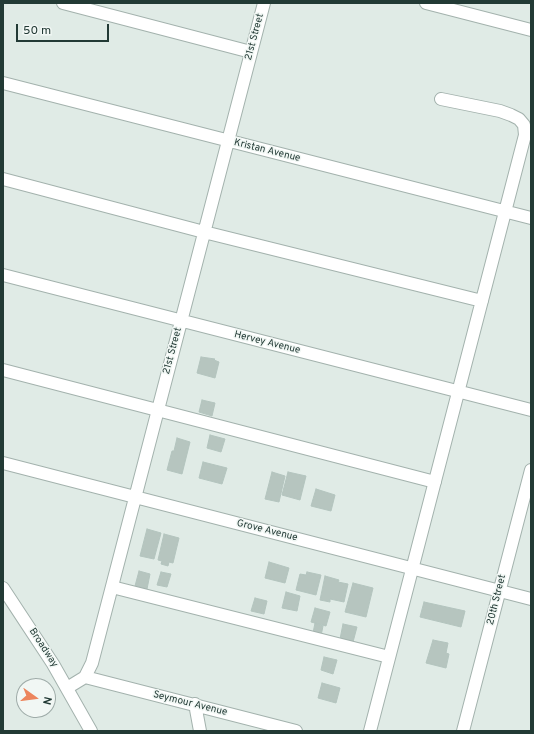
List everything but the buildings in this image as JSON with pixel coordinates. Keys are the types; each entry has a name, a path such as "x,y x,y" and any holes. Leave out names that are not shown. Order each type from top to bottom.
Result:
{"street":[{"path":"63,3 251,52"},
{"name":"21st Street","path":"85,677 92,663 264,3"},
{"path":"426,3 531,30"},
{"name":"Kristan Avenue","path":"3,83 531,218"},
{"path":"370,731 525,135 524,125 519,119 511,115 500,111 440,100"},
{"path":"3,179 204,232 482,301"},
{"name":"Hervey Avenue","path":"3,275 531,410"},
{"path":"3,370 435,482"},
{"name":"Grove Avenue","path":"3,463 531,599"},
{"name":"20th Street","path":"463,731 531,470"},
{"path":"112,587 389,657"},
{"name":"Broadway","path":"3,588 53,664 92,731"},
{"path":"67,688 85,677"},
{"name":"Seymour Avenue","path":"85,677 296,731"},
{"path":"195,704 200,731"}]}
